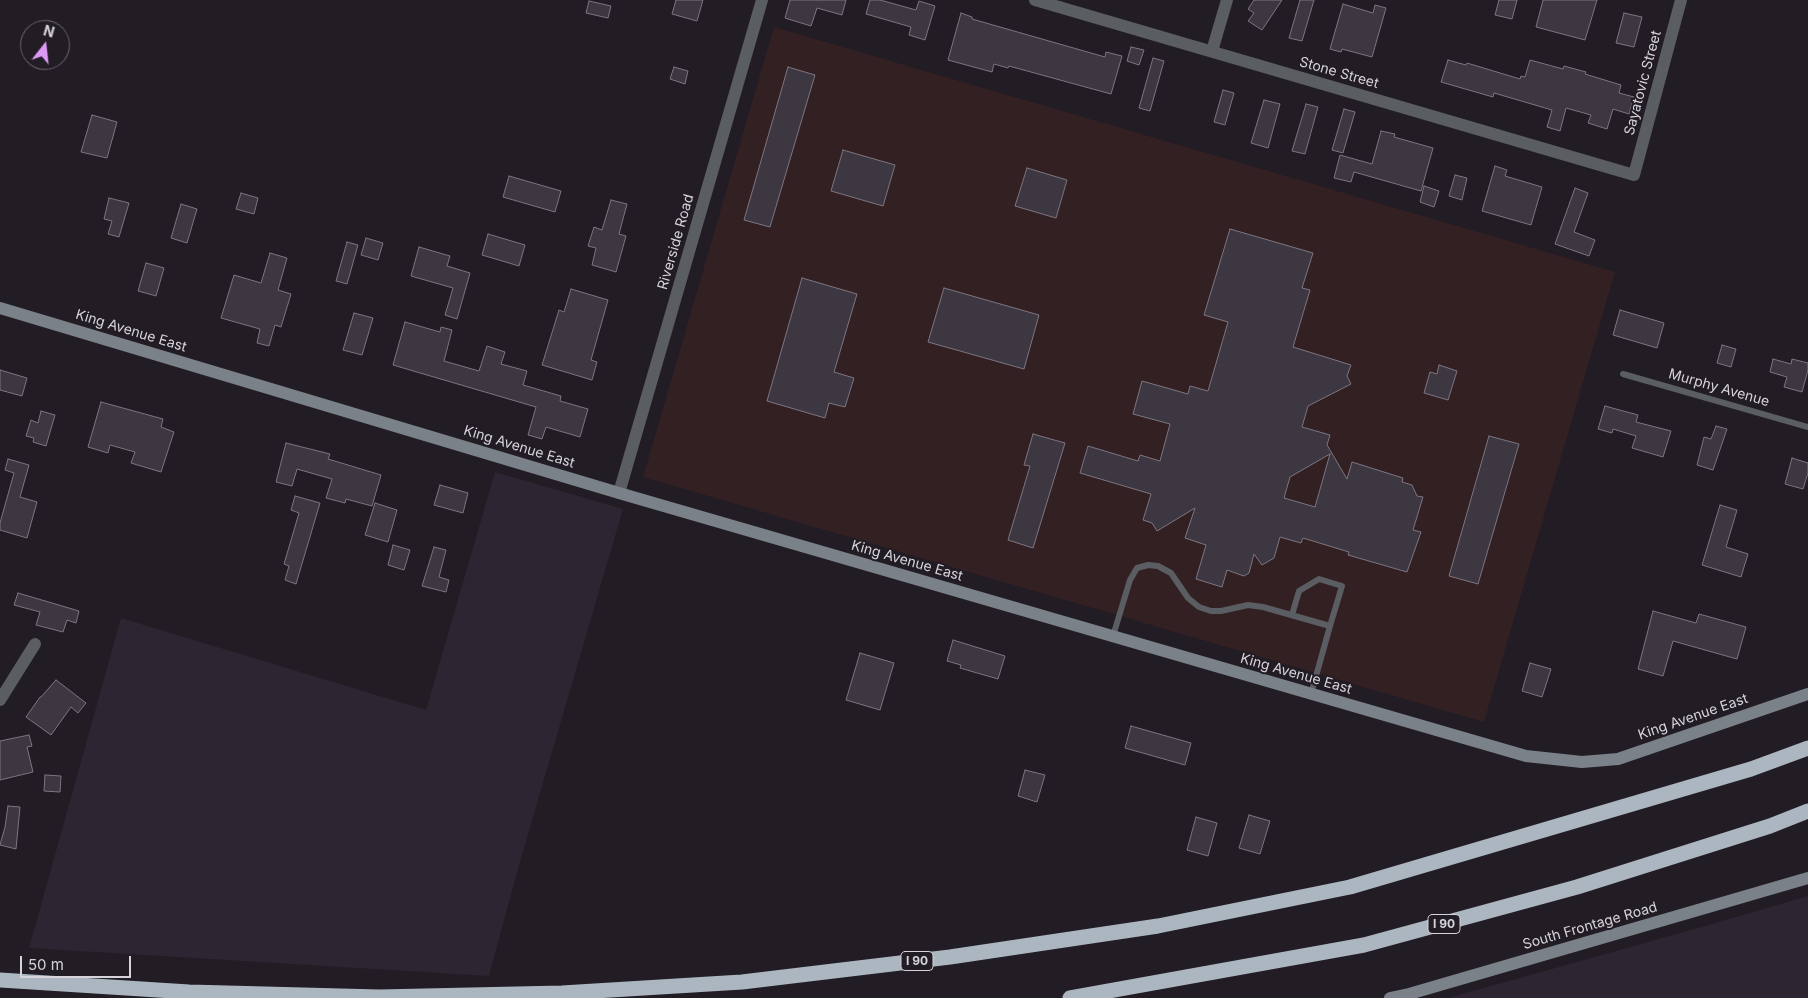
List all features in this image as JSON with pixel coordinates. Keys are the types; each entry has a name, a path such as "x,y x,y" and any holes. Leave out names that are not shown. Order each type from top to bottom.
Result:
{"highway":[{"name":"I 90","path":"0,980 217,993 379,997 534,994 742,982 950,957 1158,926 1350,887 1751,769 1808,748"},
{"name":"I 90","path":"1070,998 1364,946 1577,887 1770,826 1808,811"}],"main road":[{"name":"King Avenue East","path":"0,308 619,493 1526,756 1582,762 1618,759 1808,694"},
{"name":"South Frontage Road","path":"1390,998 1803,880"}],"street":[{"name":"Riverside Road","path":"619,493 762,0"},
{"name":"Stone Street","path":"1035,0 1634,175"},
{"path":"1212,51 1227,0"},
{"name":"Sayatovic Street","path":"1634,175 1681,0"},
{"path":"0,700 35,644"}],"lane":[{"name":"Murphy Avenue","path":"1623,374 1808,427"},
{"path":"1113,636 1130,580 1137,568 1148,565 1158,566 1171,573 1188,598 1199,608 1220,611 1248,605 1330,626"},
{"path":"1292,615 1299,590 1319,580 1342,586 1311,694"}],"shaded area":[{"path":"774,27 1615,272 1484,722 643,477"},
{"path":"495,472 623,509 517,872 489,976 29,948 121,618 426,710"},
{"path":"1808,896 1808,998 1448,998 1698,928"}],"building":[{"path":"676,0 703,0 697,21 672,14"},
{"path":"790,0 846,0 842,15 817,8 811,26 785,18"},
{"path":"870,0 880,0 916,10 919,1 935,6 925,40 909,35 911,27 866,14"},
{"path":"1254,0 1282,0 1262,30 1248,21 1254,13 1248,9"},
{"path":"1300,0 1314,0 1302,41 1289,38"},
{"path":"1499,0 1517,0 1512,19 1495,15"},
{"path":"1543,0 1597,0 1585,40 1536,27"},
{"path":"589,1 611,6 608,18 586,13"},
{"path":"1343,4 1373,13 1375,5 1386,8 1372,57 1342,49 1341,52 1330,49"},
{"path":"961,13 972,17 972,19 1105,57 1106,52 1122,56 1111,94 1009,66 1008,68 994,64 992,72 948,60"},
{"path":"1624,13 1642,17 1634,47 1616,43"},
{"path":"1131,47 1144,50 1139,65 1127,61"},
{"path":"1153,58 1164,61 1150,111 1139,108"},
{"path":"1448,60 1466,65 1467,63 1520,79 1521,76 1525,77 1530,60 1563,69 1564,66 1621,85 1619,93 1634,97 1629,114 1613,109 1607,129 1588,123 1591,115 1566,108 1560,131 1547,127 1552,110 1494,93 1493,97 1441,82"},
{"path":"674,67 688,71 685,84 670,79"},
{"path":"788,67 815,75 770,227 744,220"},
{"path":"1223,90 1234,93 1225,125 1214,122"},
{"path":"1264,100 1280,104 1268,148 1251,143"},
{"path":"1306,104 1318,107 1305,154 1292,151"},
{"path":"1344,109 1355,112 1343,153 1332,150"},
{"path":"92,115 117,122 107,158 81,152"},
{"path":"1381,131 1395,134 1394,137 1433,148 1421,191 1354,172 1351,182 1334,178 1340,155 1372,164"},
{"path":"843,150 895,165 883,206 831,191"},
{"path":"1495,166 1507,170 1505,176 1542,187 1531,225 1482,211"},
{"path":"1027,168 1067,180 1056,218 1015,206"},
{"path":"1455,175 1467,178 1462,200 1449,196"},
{"path":"509,176 561,191 555,212 503,197"},
{"path":"1424,186 1439,191 1434,207 1420,202"},
{"path":"1575,188 1588,193 1574,232 1595,240 1589,256 1555,244"},
{"path":"241,193 258,198 254,214 236,209"},
{"path":"109,198 129,203 119,237 108,234 112,221 104,219"},
{"path":"611,200 627,204 619,234 626,236 616,272 592,265 596,248 588,246 594,227 602,230"},
{"path":"181,204 197,209 187,243 171,238"},
{"path":"1230,229 1313,253 1302,288 1310,290 1293,347 1351,365 1347,376 1351,384 1308,406 1302,427 1330,435 1327,445 1347,479 1352,462 1403,478 1402,482 1412,485 1417,496 1423,497 1413,530 1421,532 1407,572 1348,555 1349,552 1303,538 1301,543 1280,537 1274,558 1262,565 1254,554 1249,573 1244,576 1227,570 1222,587 1196,579 1206,545 1185,538 1195,508 1157,531 1152,523 1143,520 1151,494 1080,473 1088,446 1138,461 1140,455 1160,461 1170,424 1133,414 1142,381 1188,394 1190,386 1208,391 1228,322 1204,315","holes":["1330,454 1315,507 1284,498 1290,477"]},
{"path":"488,234 525,245 519,266 482,255"},
{"path":"366,238 383,243 378,260 361,255"},
{"path":"347,242 358,245 347,284 336,281"},
{"path":"419,247 450,256 447,266 470,273 457,319 445,315 453,288 411,276"},
{"path":"270,253 287,258 278,290 291,294 281,327 275,325 269,346 257,343 260,329 221,318 234,275 261,283"},
{"path":"146,263 164,268 156,296 138,291"},
{"path":"802,278 857,294 834,372 854,378 845,407 829,403 825,418 767,401"},
{"path":"944,288 1039,315 1024,369 928,342"},
{"path":"571,289 608,300 591,360 597,362 592,380 542,365 559,310 564,312"},
{"path":"1620,310 1664,323 1657,348 1613,335"},
{"path":"354,313 373,318 362,355 343,350"},
{"path":"405,322 440,332 441,327 452,330 444,361 479,371 487,346 505,352 501,364 527,371 523,385 561,396 560,401 588,409 580,437 546,427 542,439 528,435 536,407 393,365"},
{"path":"1722,345 1736,349 1731,367 1717,363"},
{"path":"1773,359 1791,364 1792,359 1808,363 1802,392 1784,387 1787,377 1770,372"},
{"path":"1439,365 1457,371 1448,400 1424,393 1430,372 1437,374"},
{"path":"0,370 27,378 22,396 0,390"},
{"path":"101,402 163,419 161,427 174,432 161,472 131,463 135,452 110,445 108,453 88,447"},
{"path":"1605,406 1638,415 1636,422 1671,431 1663,457 1632,448 1636,436 1613,429 1612,433 1598,429"},
{"path":"41,411 55,415 46,446 33,442 34,438 26,436 31,420 38,423"},
{"path":"1716,426 1727,429 1713,470 1697,465 1704,437 1711,439"},
{"path":"1033,434 1065,443 1033,548 1008,540 1030,466 1024,465"},
{"path":"1489,436 1519,444 1478,584 1449,576"},
{"path":"286,443 330,454 328,459 381,475 372,506 346,499 345,503 326,498 332,479 297,469 292,486 276,482"},
{"path":"1792,458 1808,463 1808,473 1803,489 1785,484"},
{"path":"8,459 29,465 20,497 37,502 27,538 0,530 0,523 14,473 5,470"},
{"path":"440,485 468,493 463,513 434,505"},
{"path":"295,496 320,503 296,584 285,580 289,566 284,564 299,513 291,510"},
{"path":"375,503 397,510 388,542 365,535"},
{"path":"1720,505 1737,510 1726,547 1748,554 1741,577 1702,565"},
{"path":"393,545 410,550 404,570 388,565"},
{"path":"434,547 446,550 439,577 449,580 446,592 422,586"},
{"path":"18,593 79,611 76,623 67,620 63,632 36,625 40,612 14,605"},
{"path":"1653,611 1696,623 1699,614 1746,627 1737,659 1673,641 1663,676 1638,669"},
{"path":"953,640 1005,656 998,679 960,668 961,665 947,661"},
{"path":"860,653 894,663 880,710 846,700"},
{"path":"1530,663 1551,669 1542,697 1522,691"},
{"path":"56,680 86,703 78,713 71,707 51,735 26,717 40,697"},
{"path":"1131,726 1191,743 1185,765 1125,748"},
{"path":"29,735 32,746 27,747 33,772 0,780 0,741"},
{"path":"1025,770 1045,775 1037,802 1018,796"},
{"path":"45,775 61,776 60,792 44,791"},
{"path":"8,806 20,807 16,849 0,845"},
{"path":"1249,815 1270,821 1260,854 1239,848"},
{"path":"1196,817 1217,823 1208,856 1187,850"}]}
